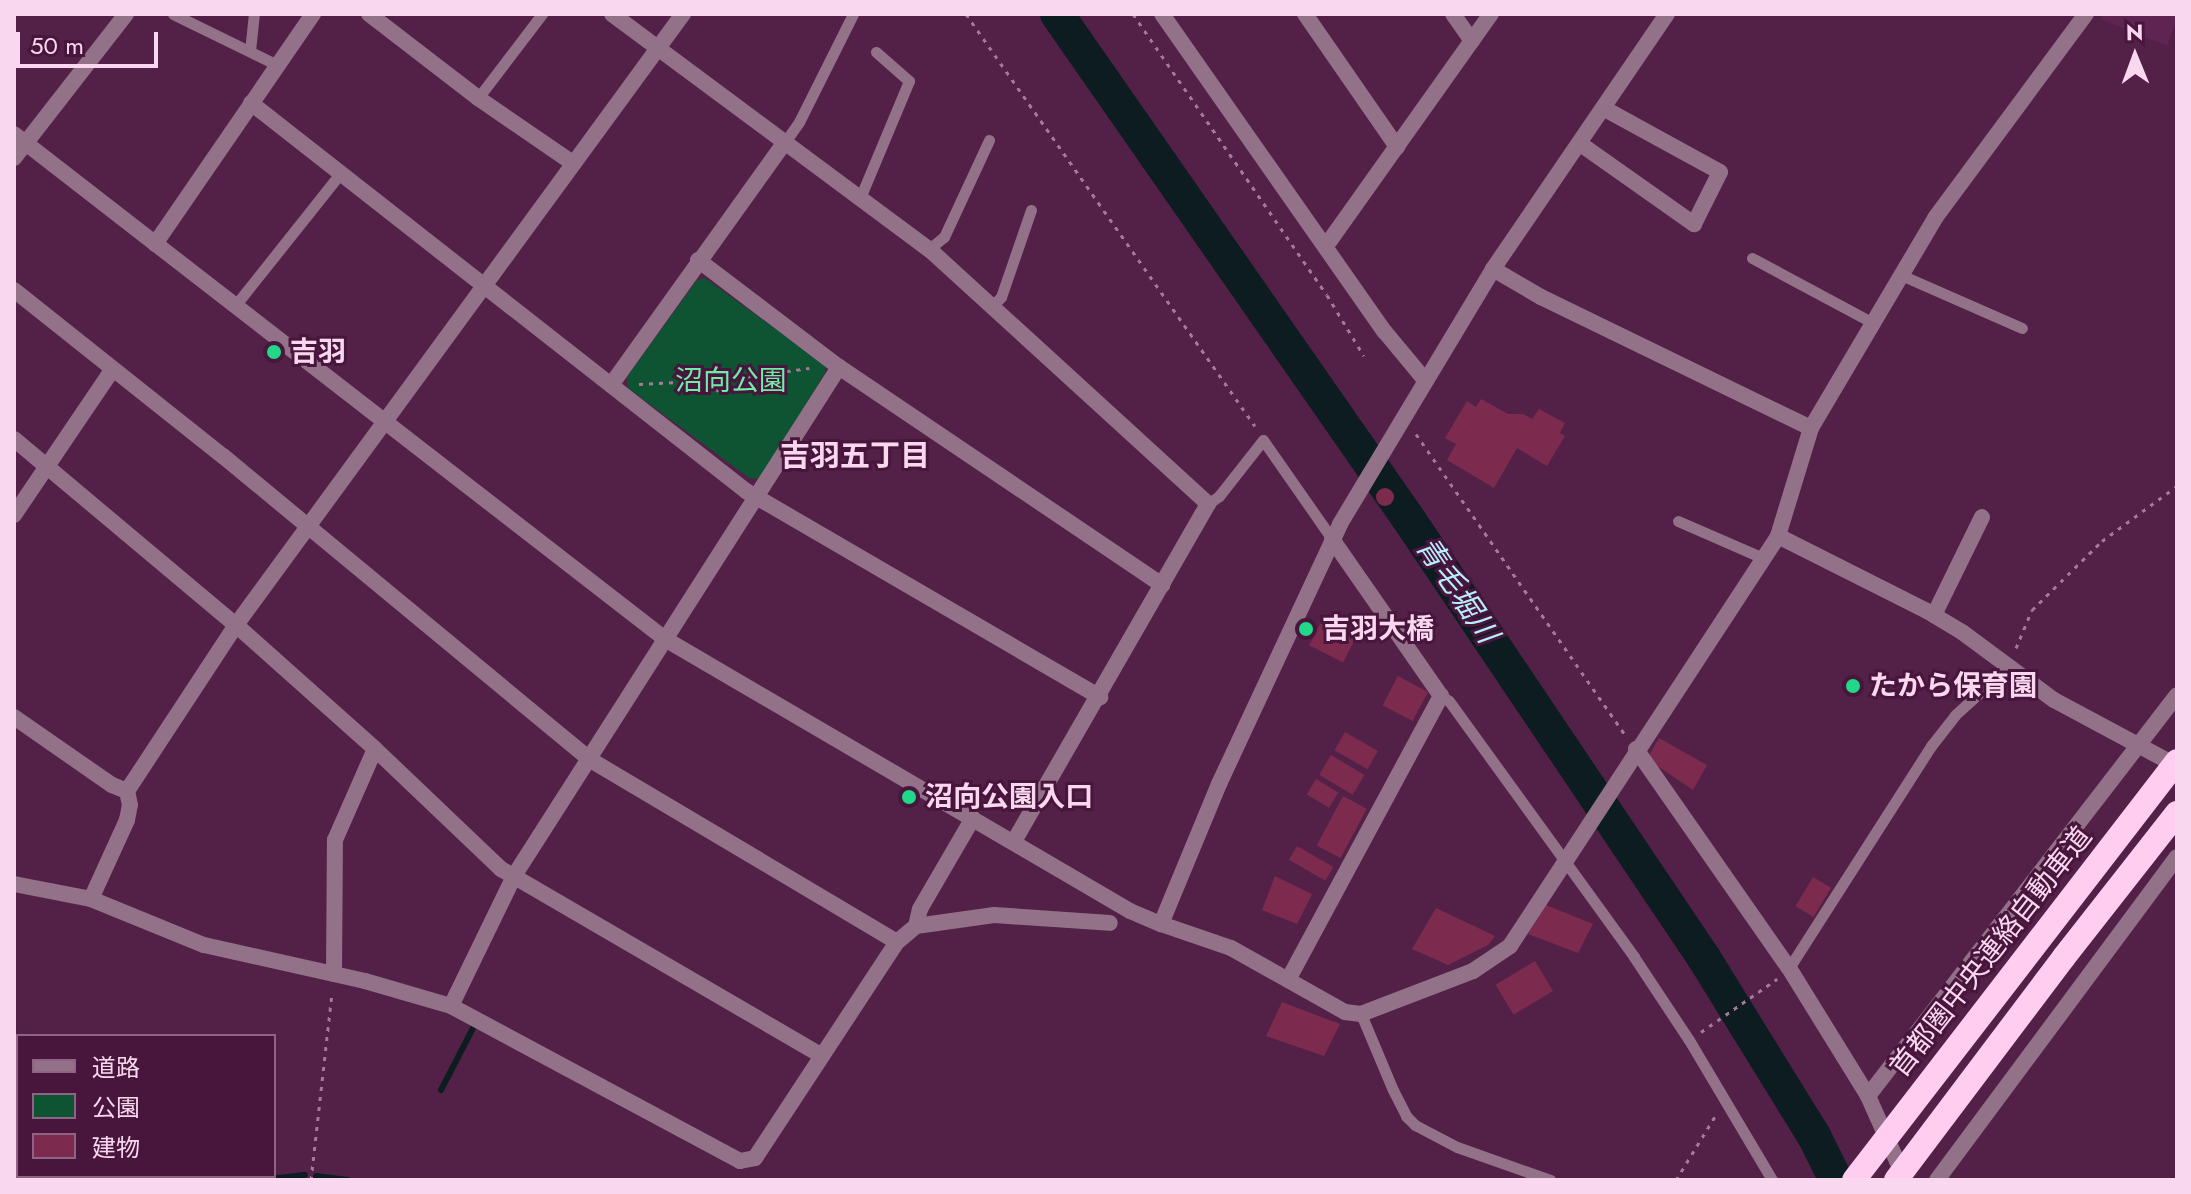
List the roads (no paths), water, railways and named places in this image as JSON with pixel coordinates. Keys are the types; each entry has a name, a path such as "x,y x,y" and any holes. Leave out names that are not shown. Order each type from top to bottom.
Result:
{"highway":[{"name":"首都圏中央連絡自動車道","path":"1854,1180 2177,764"},
{"path":"1896,1180 2177,813"}],"street":[{"path":"14,158 20,138 126,14"},
{"path":"155,244 313,14"},
{"path":"369,14 478,98 574,164"},
{"path":"612,14 929,249 1208,504 1100,697 1014,842"},
{"path":"91,899 127,820 130,805 127,791 236,625 683,14"},
{"path":"1162,14 1385,332 1424,379"},
{"path":"1305,14 1397,147"},
{"path":"1453,14 1472,41"},
{"path":"1326,246 1491,14"},
{"path":"1161,924 1219,784 1336,532 1424,379 1493,269 1667,14"},
{"path":"20,138 665,639 1130,911 1231,948 1345,1012 1361,1014 1473,971 1502,954 1517,937 1632,748 1778,536 1811,428 1935,218 2086,14"},
{"path":"251,103 339,175 757,498 1100,697"},
{"path":"1579,143 1694,224 1720,172 1603,108"},
{"path":"611,385 785,142"},
{"path":"698,260 839,367 1162,585"},
{"path":"1493,269 1541,297 1811,428"},
{"path":"14,290 589,759 897,942"},
{"path":"451,1006 514,876 839,367"},
{"path":"14,515 113,369"},
{"path":"14,439 236,625 375,749 501,869 821,1055"},
{"path":"1934,615 1982,517"},
{"path":"1288,980 1441,696 1336,532"},
{"path":"1778,536 1934,615 2054,700 2177,764"},
{"path":"1868,1096 2177,695"},
{"path":"14,717 112,785 127,791"},
{"path":"1632,748 1868,1096 1905,1180"},
{"path":"334,974 335,840 375,749"},
{"path":"916,926 920,909 973,818"},
{"path":"1937,1180 2177,857"},
{"path":"14,884 91,899 204,945 334,974 451,1006 740,1161 755,1158 897,942 916,926 994,915 1110,923"}],"lane":[{"path":"173,14 277,65"},
{"path":"250,51 254,14"},
{"path":"478,98 542,14"},
{"path":"785,142 799,122 853,14"},
{"path":"860,198 909,81 876,52"},
{"path":"929,249 944,237 989,140"},
{"path":"234,307 339,175"},
{"path":"991,307 1001,297 1031,210"},
{"path":"1752,258 1873,323"},
{"path":"1901,275 2022,328"},
{"path":"1208,504 1219,496 1263,440 1336,532"},
{"path":"1678,521 1763,558"},
{"path":"1786,972 1931,746 1955,715 2008,667"},
{"path":"1441,696 1449,701 1566,857 1642,969 1772,1180"},
{"path":"1361,1014 1393,1090 1406,1116 1415,1125 1457,1147 1550,1180"}],"waterway":[{"name":"青毛堀川","path":"1057,14 1410,521 1704,958 1815,1138 1836,1180"},
{"path":"441,1090 473,1028"},
{"path":"261,1180 305,1175"},
{"path":"316,1176 348,1180"},
{"path":"158,1178 162,1180"}],"place":[{"name":"吉羽","path":"274,352"},
{"name":"吉羽大橋","path":"1306,629"},
{"name":"たから保育園","path":"1853,686"},
{"name":"沼向公園入口","path":"909,797"}],"district":[{"name":"吉羽五丁目","path":"855,456"}],"park label":[{"name":"沼向公園","path":"731,381"}]}
